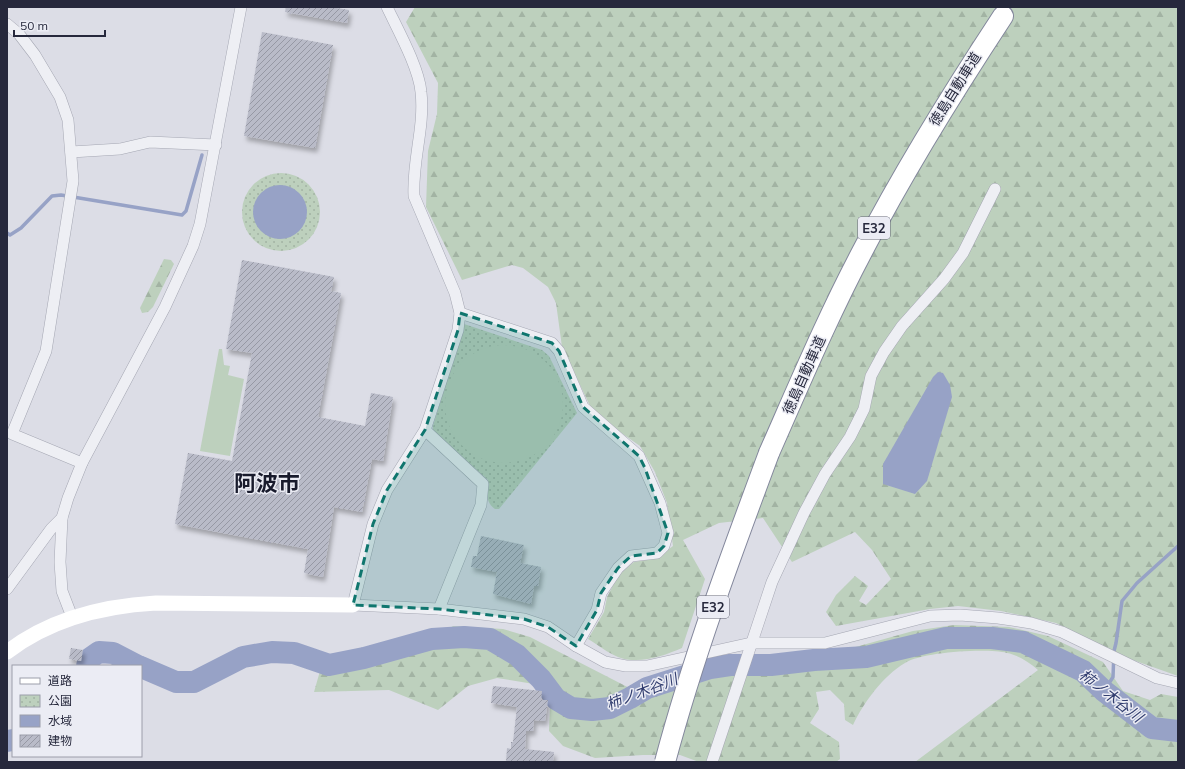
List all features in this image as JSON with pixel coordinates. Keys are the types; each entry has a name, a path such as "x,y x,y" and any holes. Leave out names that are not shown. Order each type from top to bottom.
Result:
{"highway":[{"name":"徳島自動車道","path":"665,762 686,689 729,561 769,453 815,348 862,250 913,158 956,86 1003,16"}],"street":[{"path":"72,617 62,591 60,562 62,518 82,463 165,307 193,246 200,224 216,145 241,7"},
{"path":"353,605 373,524 387,490 425,430 458,330 460,313 455,293 414,196 413,182 422,113 421,91 417,76 388,7"},
{"path":"7,24 19,34 35,55 60,97 68,120 73,181 46,351 9,439 82,463"},
{"path":"71,152 120,148 150,142 216,145"},
{"path":"712,762 746,657 776,575 804,513 825,474 850,437 861,414 871,376 884,352 902,326 944,279 963,253 994,189"},
{"path":"460,313 552,343 559,351 583,407 639,456 660,503 668,533 664,546 657,553 631,556 618,568 601,593 597,610 576,646"},
{"path":"425,430 483,484 481,505 439,609"},
{"path":"7,589 51,529 62,518"},
{"path":"7,652 20,642 72,617 129,605 156,603 353,605 439,609 524,619 548,628 605,662 626,666 647,666 751,643 825,643 930,616 960,614 998,618 1062,632 1108,656 1157,678 1178,683"}],"highlighted area":[{"path":"460,313 552,343 559,351 583,407 639,456 645,468 668,533 664,546 657,553 631,556 618,568 601,593 597,610 576,646 548,627 524,619 439,609 353,605 373,524 387,490 425,430 458,330"}],"green space":[{"path":"415,7 1178,7 1178,676 1130,659 1056,623 1001,611 958,606 930,609 836,626 826,612 836,595 855,576 868,586 859,601 866,605 891,579 872,550 855,532 792,562 763,518 719,523 683,540 705,579 682,648 651,658 634,660 618,657 588,639 604,612 607,597 619,574 634,562 657,558 673,546 667,503 655,472 640,446 610,425 590,406 562,347 556,303 548,287 523,268 512,265 462,280 426,207 428,151 437,114 438,83 406,22"},
{"path":"281,173 296,176 309,184 317,197 320,212 317,227 309,240 296,248 281,251 266,248 253,240 245,227 242,212 245,197 253,184 266,176"},
{"path":"164,259 171,260 174,264 153,307 148,312 142,313 140,308"},
{"path":"464,324 542,350 549,356 577,413 499,509 495,509 488,500 488,480 433,432 433,426"},
{"path":"504,345 515,346 537,355 553,371 562,393 562,415 553,437 537,453 515,462 504,463 493,462 471,453 455,437 446,415 445,404 446,393 455,371 471,355 493,346"},
{"path":"219,349 222,349 224,365 230,366 228,375 244,379 230,456 200,451"},
{"path":"954,625 1009,627 1048,636 1103,662 1123,691 1150,700 1161,694 1178,697 1178,762 915,762 1038,670 1019,657 1011,654 985,651 955,652 926,656 905,663 889,675 875,690 853,725 845,720 844,704 830,690 816,692 819,709 810,723 839,742 840,759 836,762 699,762 680,755 643,755 595,758 563,746 549,731 550,704 547,694 540,685 497,678 468,686 438,710 389,690 314,692 320,671 428,646 453,626 503,629 530,637 647,697 711,673 790,669 852,648 913,631"}],"water":[{"path":"280,185 290,187 299,193 305,202 307,212 305,222 299,231 290,237 280,239 270,237 261,231 255,222 253,212 255,202 261,193 270,187"},
{"path":"938,372 943,373 950,385 952,397 927,481 915,494 883,484 883,464 933,377"}],"building":[{"path":"286,7 331,7 349,10 347,23 285,12"},
{"path":"262,32 333,45 315,148 244,136"},
{"path":"242,260 334,277 331,291 341,293 318,417 365,426 371,393 393,397 383,461 372,459 362,512 334,507 323,577 304,573 308,549 175,524 188,453 232,461 252,353 226,349"},
{"path":"481,536 524,545 520,563 541,567 538,586 534,586 531,604 493,594 497,572 471,567 473,556 477,556"},
{"path":"71,648 83,650 81,661 69,659"},
{"path":"493,686 542,691 541,700 548,700 545,721 534,720 533,731 526,731 525,749 554,752 553,762 506,762 507,748 511,749 511,742 513,742 517,707 491,703"}],"waterway":[{"path":"7,233 10,235 21,228 52,196 61,195 182,215 186,211 202,155"},
{"path":"1104,691 1113,677 1114,651 1122,601 1137,583 1178,546"},
{"name":"柿ノ木谷川","path":"142,667 176,682 194,682 243,657 272,652 294,653 329,665 364,658 432,639 464,637 490,639 517,655 541,679 556,699 571,708 592,710 610,708 647,688 710,668 730,665 771,665 814,660 866,657 946,638 992,638 1023,642 1083,671 1104,691 1152,728 1178,731"},
{"name":"柿ノ木谷川","path":"87,665 89,659 99,652 113,653 136,665"},
{"name":"柿ノ木谷川","path":"7,741 12,740"}],"district":[{"name":"阿波市","path":"267,483"}]}
